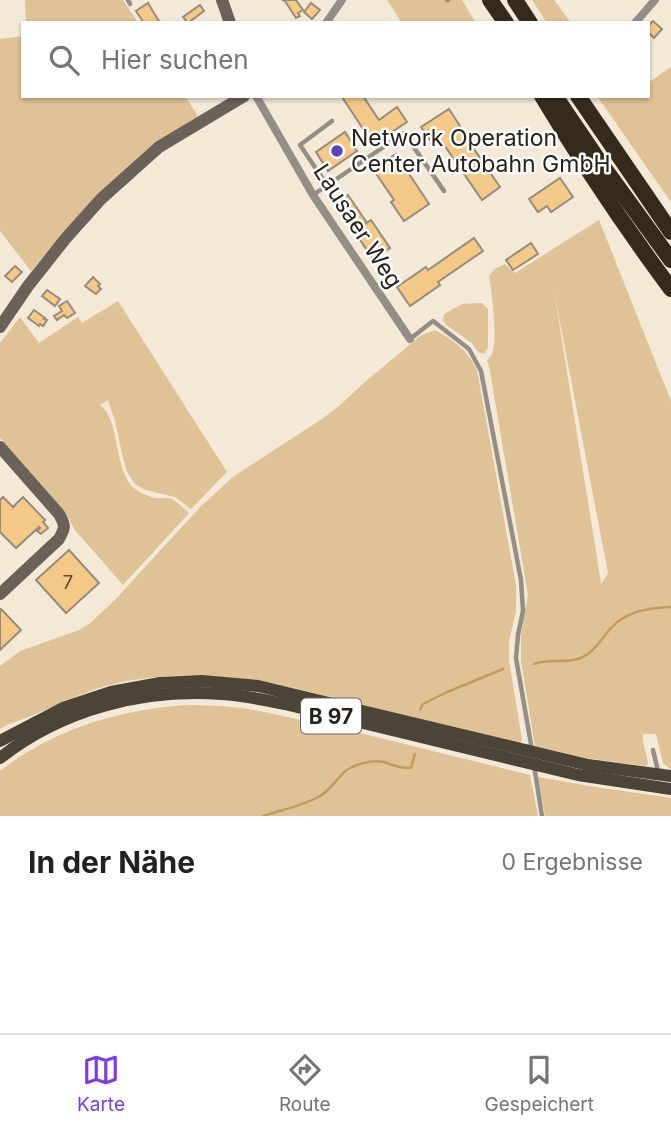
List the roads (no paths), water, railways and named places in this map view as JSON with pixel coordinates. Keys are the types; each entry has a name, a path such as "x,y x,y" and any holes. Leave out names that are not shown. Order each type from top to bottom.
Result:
{"highway":[{"path":"490,0 504,21"},
{"path":"514,0 529,21"},
{"path":"543,98 634,239 671,289"},
{"path":"556,98 671,260"},
{"path":"579,98 671,232"}],"main road":[{"name":"B 97","path":"0,741 63,708 111,692 160,683 202,681 258,687 533,759 578,775 671,789"},
{"name":"B 97","path":"0,758 47,728 91,710 140,698 201,693 238,695 285,704 533,759 665,775"}],"street":[{"path":"222,0 229,21"},
{"path":"327,21 342,0"},
{"path":"637,21 654,0"},
{"path":"0,327 28,286 101,199 159,147 241,98"},
{"name":"Lausaer Weg","path":"257,98 313,195 410,339"},
{"path":"0,447 59,514 64,529 59,539 0,594"}],"lane":[{"path":"327,185 300,145 332,121"},
{"path":"313,195 404,133 444,191"},
{"path":"410,339 433,321 469,349 481,371 521,580 523,611 516,658 542,816"},
{"path":"653,751 665,775"}],"waterway":[{"path":"534,664 583,657 616,623 630,614 671,607"},
{"path":"420,710 423,704 445,693 503,669"},
{"path":"263,816 320,796 351,767 377,761 411,768 415,754"}],"place":[{"name":"Network Operation Center Autobahn GmbH","path":"337,151"}]}
